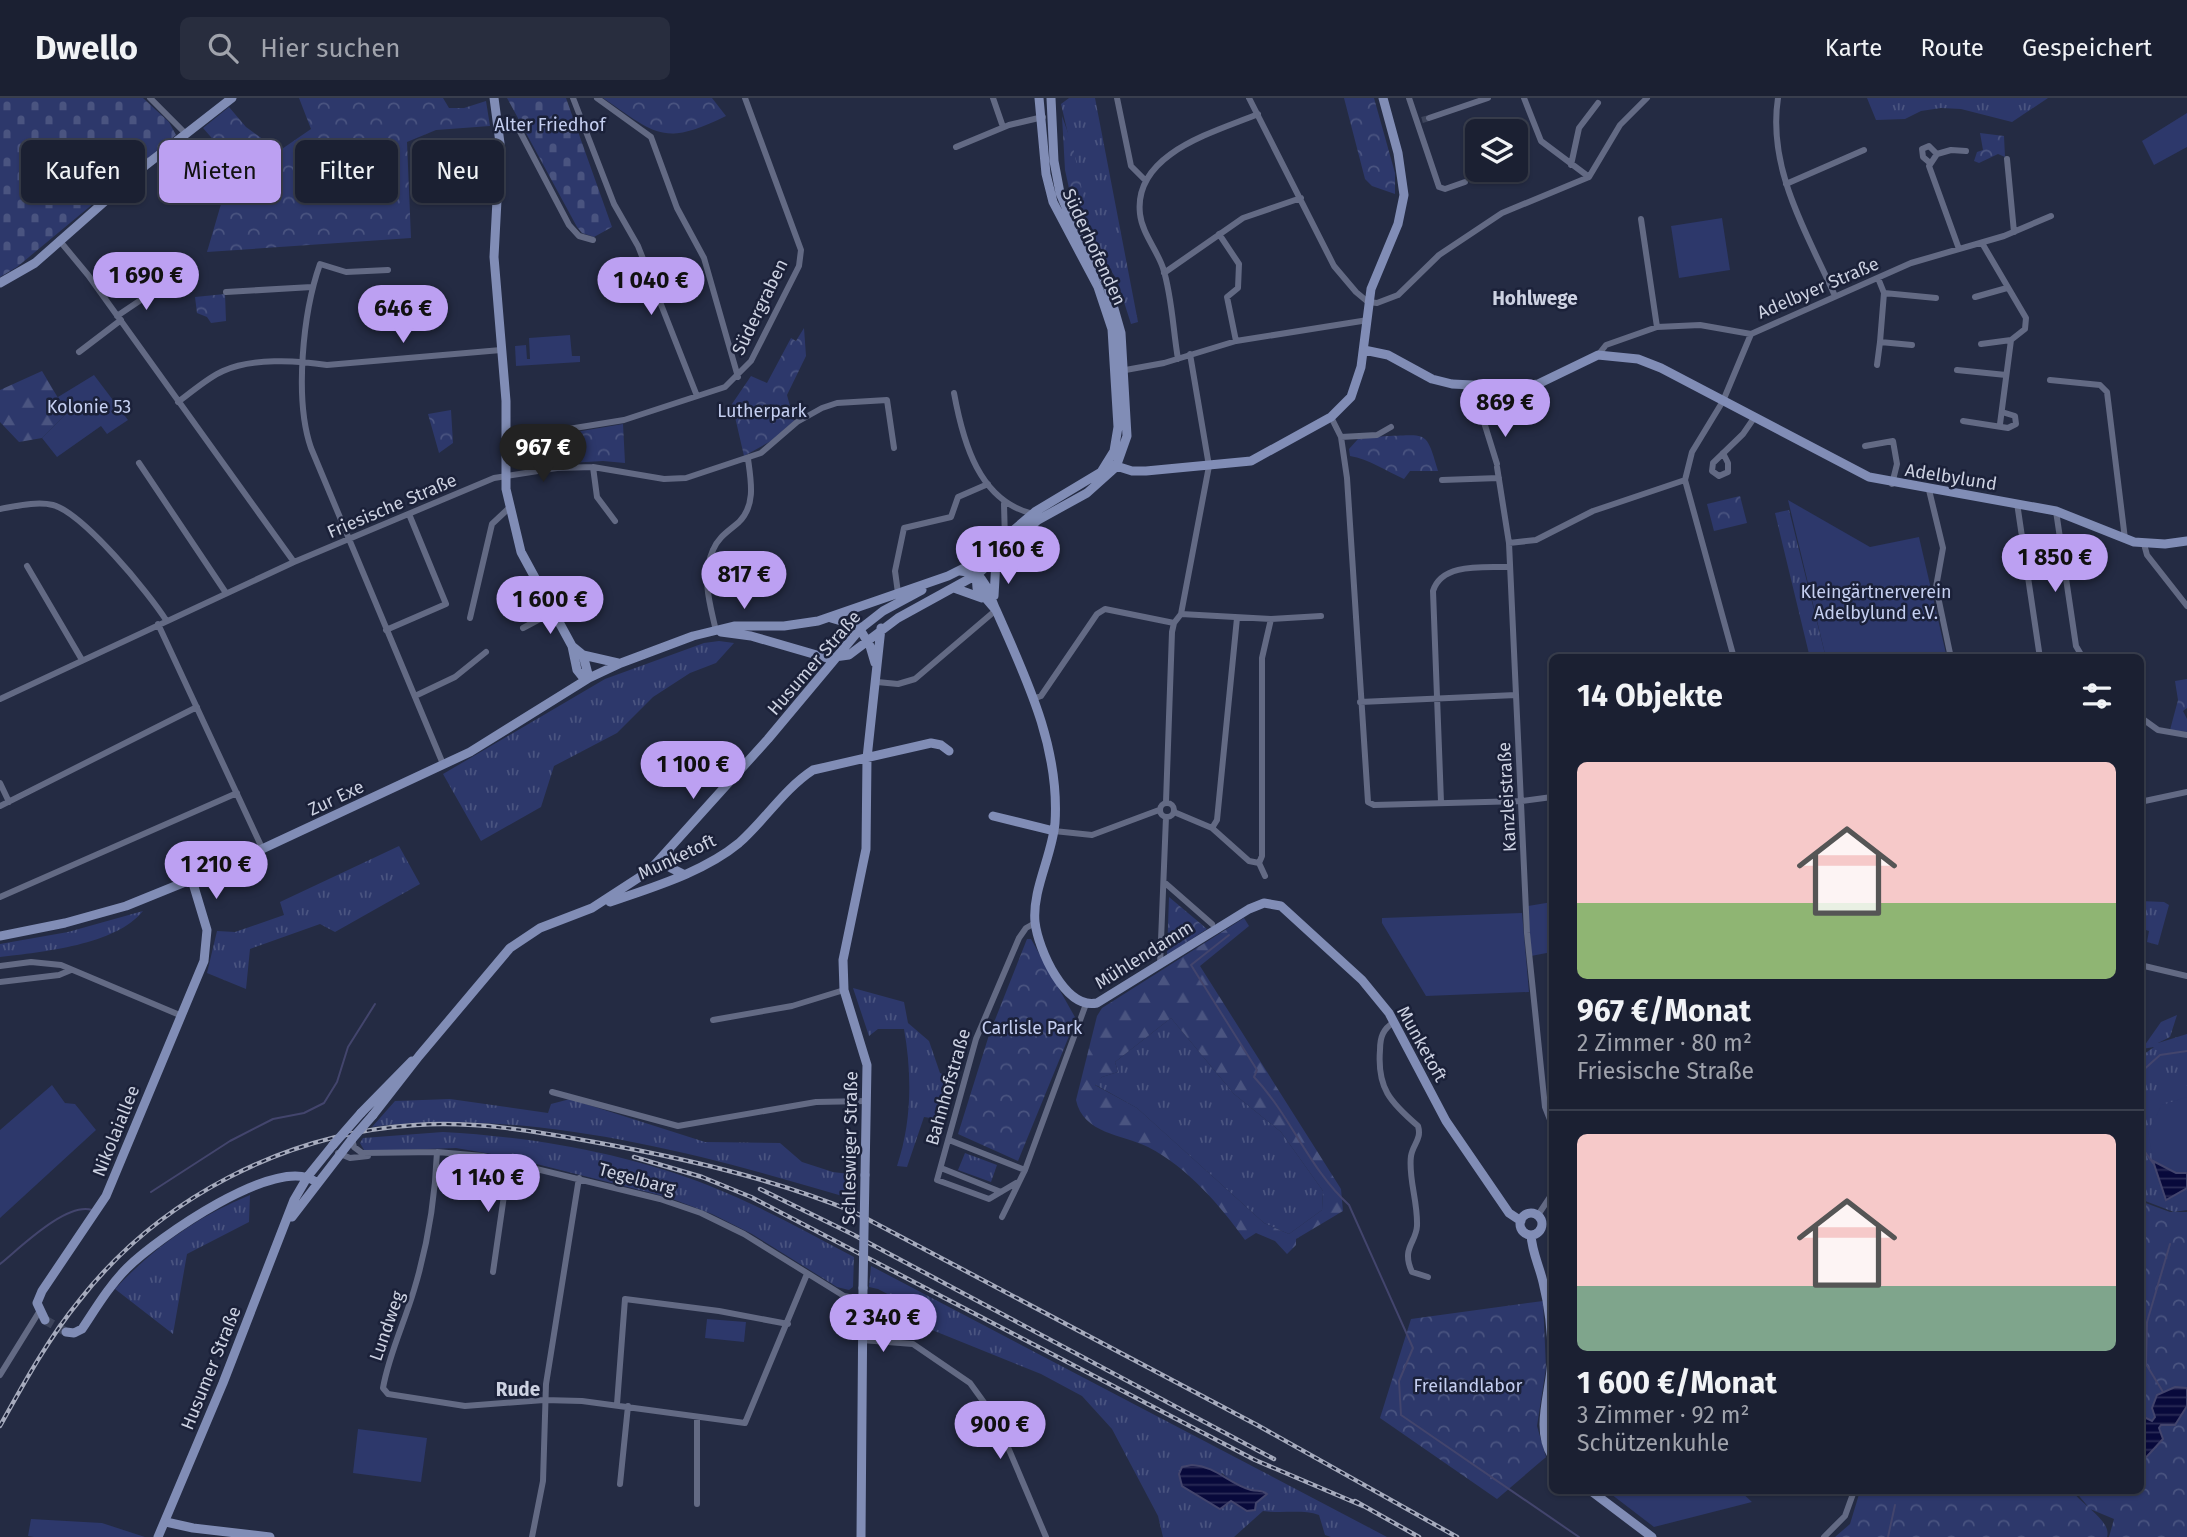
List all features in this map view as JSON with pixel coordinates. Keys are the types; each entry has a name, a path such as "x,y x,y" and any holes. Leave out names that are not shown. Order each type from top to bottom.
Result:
{"main road":[{"path":"0,283 22,273 232,98"},
{"path":"494,98 500,164 494,257 509,508 521,552 572,646 577,670 587,679"},
{"name":"Süderhofenden","path":"1039,98 1046,174 1053,202 1103,298 1112,329 1120,371 1114,464"},
{"name":"Süderhofenden","path":"1051,98 1054,161 1060,193 1112,296 1126,436 1114,464"},
{"path":"1114,464 1135,472 1251,461 1265,456 1331,417 1351,397 1364,350 1368,302 1398,224 1404,195 1398,153 1383,98"},
{"path":"1364,350 1388,355 1442,383 1465,385 1538,384 1598,355"},
{"name":"Adelbylund","path":"1598,355 1618,355 1649,364 1859,473 1892,484 2056,511 2125,540 2144,544 2187,541"},
{"path":"716,631 751,636 834,659 849,655 909,611 976,575 994,556 1050,512 1087,493 1114,464"},
{"path":"880,631 883,621 903,608 899,597 994,556 1004,540 1033,514 1114,464"},
{"name":"Bahnhofstraße","path":"994,556 996,610"},
{"path":"958,571 976,575"},
{"name":"Bahnhofstraße","path":"976,575 977,588 996,610"},
{"name":"Bahnhofstraße","path":"976,575 1014,644 1052,765 1054,831 1035,923"},
{"name":"Bahnhofstraße","path":"954,588 984,599"},
{"name":"Zur Exe","path":"0,936 65,923 126,906 263,850 470,752 587,679 621,663 737,625 791,626 899,597"},
{"name":"Husumer Straße","path":"161,1537 294,1200 312,1179 340,1155 418,1056 510,948 540,929 592,908 649,871 768,740 860,629 899,597"},
{"path":"827,618 849,621 860,629 868,642 877,679"},
{"name":"Schleswiger Straße","path":"861,1537 866,1101 864,1052 844,990 845,943 866,849 867,754 880,631"},
{"path":"572,646 583,655 621,663"},
{"path":"583,655 587,679"},
{"name":"Munketoft","path":"592,908 684,874 737,844 813,770 867,754 931,743 941,745 949,751"},
{"path":"993,816 1054,831"},
{"path":"670,849 671,868 684,874"},
{"name":"Nikolaiallee","path":"42,1316 37,1303 42,1291 106,1196 204,961 207,944 205,915 192,880"},
{"name":"Munketoft","path":"1273,903 1288,911 1362,980 1394,1022 1457,1140 1509,1213 1521,1221 1523,1231 1531,1235 1532,1251 1543,1280 1549,1318"},
{"name":"Mühlendamm","path":"1086,1004 1108,998 1249,909 1273,903"},
{"path":"1035,923 1047,957 1065,991 1086,1004"},
{"name":"Husumer Straße","path":"312,1179 333,1145 400,1070 418,1056"},
{"path":"66,1332 74,1333 82,1329 126,1269 180,1226 265,1183 283,1177 312,1179"},
{"path":"1521,1221 1527,1214 1538,1215 1542,1221 1541,1229 1531,1235"},
{"name":"Munketoft","path":"1549,1392 1543,1430 1549,1447"},
{"path":"1595,1494 1652,1537"},
{"path":"166,1521 193,1528 270,1537"}],"street":[{"path":"150,98 186,134"},
{"path":"582,98 574,99 614,204 638,246 697,397"},
{"path":"597,98 651,137 677,208 704,258 738,377"},
{"name":"Südergraben","path":"506,439 624,420 697,397 725,387 738,377 751,361 799,266 801,250 745,98"},
{"path":"993,98 1003,127"},
{"path":"1117,98 1131,166 1146,181"},
{"path":"1249,98 1334,266 1368,302 1392,299 1439,255 1502,213 1589,177 1620,125 1647,98"},
{"path":"1409,98 1422,120 1441,189 1465,182"},
{"path":"1422,120 1489,98"},
{"path":"1524,98 1541,141 1589,177"},
{"path":"1778,98 1775,137 1786,184 1835,296"},
{"path":"1571,165 1579,128 1598,103"},
{"path":"1178,359 1164,273 1140,216 1141,197 1146,181 1173,153 1258,114"},
{"path":"956,147 1003,127 1041,117 1052,117"},
{"path":"498,122 515,122 569,225 579,236 593,240"},
{"path":"1937,154 1929,145 1922,149 1923,157 1930,163 1939,203 1958,249"},
{"path":"1786,184 1864,150"},
{"path":"1930,163 1937,154 1951,150 1966,151"},
{"path":"2007,159 2014,232"},
{"path":"1164,273 1254,212 1301,198"},
{"name":"Adelbyer Straße","path":"1598,355 1606,345 1657,327 1700,325 1751,334 1924,258 1982,243 2051,216"},
{"path":"1641,219 1657,327"},
{"path":"1219,234 1239,264 1238,288 1227,297 1236,341"},
{"path":"59,240 119,318 294,562"},
{"path":"1981,344 2011,340 2027,325 2026,318 1982,243"},
{"path":"388,270 346,272 320,264 312,288 303,361 307,438 443,764"},
{"path":"1877,365 1884,293 1878,278"},
{"path":"79,352 160,286"},
{"path":"226,292 312,288"},
{"path":"1975,297 2007,288"},
{"path":"1884,293 1936,298"},
{"path":"1120,371 1178,359 1236,341 1300,328 1368,320"},
{"path":"1733,654 1685,480 1692,452 1723,401 1751,334"},
{"path":"2000,424 2011,340"},
{"path":"1880,341 1912,345"},
{"path":"178,402 211,378 232,368 303,361 327,365 501,349"},
{"path":"1054,831 1092,835 1159,810 1166,802 1174,623 1181,614 1209,466 1190,354"},
{"path":"1957,370 2007,375"},
{"path":"2050,380 2104,387 2117,460 2125,540"},
{"name":"Kanzleistraße","path":"1465,385 1483,419 1497,466 1509,543 1527,933 1545,1107 1549,1117"},
{"path":"954,393 963,439 988,484 1004,503 1033,514 1050,512"},
{"name":"Friesische Straße","path":"0,699 294,562 505,475 593,467 675,480 748,459 775,443 806,415 837,403 887,400 894,448"},
{"path":"1963,421 2012,427 2017,420 2011,412 2002,412"},
{"path":"1331,417 1341,437 1347,478 1360,702 1370,804 1522,801 1549,797"},
{"path":"1725,452 1754,418"},
{"path":"1341,437 1377,435 1391,427"},
{"path":"1865,446 1893,442 1897,464 1892,484"},
{"path":"716,631 707,596 709,563 718,542 740,521 749,506 752,486 748,459"},
{"path":"139,463 226,593"},
{"path":"593,467 597,497 615,521"},
{"path":"1442,480 1499,478"},
{"path":"1509,543 1536,540 1585,515 1685,480"},
{"path":"899,597 895,571 904,528 951,517 958,497 988,484"},
{"path":"1929,489 1943,548 1937,569 1936,587 1950,654"},
{"path":"1004,503 1004,540"},
{"path":"2017,503 2039,654"},
{"path":"0,509 38,504 64,510 132,576 166,620"},
{"path":"470,618 492,524 509,508"},
{"path":"2056,511 2080,654"},
{"path":"386,630 446,604 409,514"},
{"path":"2144,544 2147,555 2184,596 2187,606"},
{"path":"27,566 82,660"},
{"path":"1441,802 1433,596 1437,580 1455,571 1510,567"},
{"path":"1033,699 1041,696 1097,614 1105,609 1174,623"},
{"path":"877,679 898,684 915,679 996,610"},
{"path":"523,628 553,612"},
{"path":"1181,614 1237,618 1321,616"},
{"path":"1212,828 1217,820 1237,618"},
{"path":"1265,876 1259,863 1262,856 1262,658 1272,618"},
{"path":"158,624 263,850"},
{"path":"415,696 456,677 486,652"},
{"path":"1360,702 1516,695"},
{"path":"0,806 197,707"},
{"path":"2144,721 2158,730 2187,735"},
{"path":"1,789 9,802"},
{"path":"2144,801 2187,792"},
{"path":"0,897 237,793"},
{"path":"1166,802 1172,805 1174,812"},
{"path":"1159,810 1166,817 1160,965"},
{"path":"1174,812 1212,828 1248,861 1259,863"},
{"path":"1166,817 1174,812"},
{"path":"1164,882 1212,924"},
{"name":"Bahnhofstraße","path":"1001,1192 989,1199 937,1180 976,1039 1019,938 1026,928 1035,923"},
{"path":"0,966 46,962 182,1016"},
{"path":"2144,966 2187,976"},
{"path":"0,982 59,975 71,970"},
{"path":"713,1020 792,1006 844,990"},
{"name":"Mühlendamm","path":"1002,1217 1024,1170 1086,1004"},
{"path":"1394,1022 1387,1026 1380,1039 1378,1072 1391,1099 1419,1126 1420,1137 1411,1159 1412,1184 1418,1199 1417,1230 1408,1246 1410,1269 1415,1275 1428,1277"},
{"path":"552,1092 678,1126 816,1102 866,1101"},
{"name":"Tegelbarg","path":"352,1139 354,1147 362,1153 384,1154"},
{"path":"949,1140 1024,1170"},
{"path":"333,1145 340,1155"},
{"name":"Tegelbarg","path":"340,1155 350,1158 437,1152 509,1161 660,1199 712,1218 844,1296 863,1300"},
{"name":"Lundweg","path":"437,1152 433,1219 414,1292 387,1366 384,1392 430,1403 465,1406 544,1400"},
{"path":"493,1272 509,1161"},
{"path":"940,1168 1001,1192 1016,1183"},
{"path":"532,1537 542,1480 544,1400 549,1361 579,1178"},
{"path":"1538,1215 1549,1198"},
{"path":"544,1400 617,1404 738,1424 749,1419 807,1274"},
{"path":"617,1404 625,1299 763,1318 788,1324"},
{"name":"Nikolaiallee","path":"0,1375 42,1316"},
{"path":"862,1340 913,1344 970,1383 996,1419 1046,1537"},
{"path":"620,1484 628,1406"},
{"path":"697,1418 697,1504"},
{"path":"1824,1537 1845,1516 1853,1494"}],"green space":[{"path":"0,98 143,98 169,122 176,135 170,140 159,140 159,149 145,161 145,140 21,140 21,203 94,203 17,267 0,277"},
{"path":"299,98 443,98 449,108 464,108 486,101 490,126 436,130 407,142 411,238 207,252 221,203 281,203 281,150 295,140 311,129"},
{"name":"Alter Friedhof","path":"507,98 566,98 612,227 594,237 582,233 577,227"},
{"path":"603,98 712,98 726,116 688,131 661,132 649,128"},
{"path":"1069,98 1095,98 1138,322 1131,324 1117,280 1093,242 1061,104"},
{"path":"1344,98 1374,98 1395,173 1395,194 1372,186 1365,179"},
{"path":"1867,98 2048,98 2012,122 1961,109 1941,108 1921,111 1905,119 1876,120"},
{"path":"229,107 246,127 264,140 214,140 203,128"},
{"path":"2187,113 2187,147 2154,165 2142,141"},
{"path":"1062,116 1073,147 1093,242 1072,202 1065,170"},
{"path":"1980,133 2004,136 2005,157 1998,154 1979,163 1974,161 1977,152 1983,150"},
{"path":"1722,218 1730,270 1679,278 1671,226"},
{"path":"225,294 226,321 211,323 207,317 197,313 195,297"},
{"name":"Lutherpark","path":"804,328 806,356 787,395 794,421 771,441 744,456 732,404 751,376 767,383 791,338 796,341"},
{"path":"570,335 572,356 580,356 580,362 516,366 515,346 526,345 527,359 530,359 529,338"},
{"path":"42,371 67,413 42,438 19,442 0,422 0,390"},
{"name":"Kolonie 53","path":"94,375 128,420 107,434 101,426 57,457 42,438 67,413 58,397"},
{"path":"451,410 453,443 439,453 428,414"},
{"path":"623,424 625,463 603,461 517,466 514,456 517,442"},
{"path":"1386,436 1423,437 1431,448 1438,471 1410,471 1404,479 1371,462 1350,456 1349,449 1358,439"},
{"path":"1740,496 1747,523 1714,531 1707,504"},
{"name":"Kleingärtnerverein Adelbylund e.V.","path":"1788,500 1870,547 1919,537 1946,654 1825,654"},
{"path":"1789,510 1825,654 1809,654 1775,513"},
{"path":"704,643 734,643 716,663 690,673 653,697 617,733 554,766 541,807 481,841 443,774 605,679"},
{"path":"2187,679 2187,708 2183,711 2187,719 2187,732 2170,730 2178,700 2175,681"},
{"path":"399,846 420,884 335,932 320,924 250,949 246,989 207,973 217,931 235,932 284,915 280,902"},
{"path":"1169,897 1207,929 1167,955"},
{"path":"2144,901 2164,902 2169,905 2158,945 2147,942 2149,931 2144,929"},
{"path":"1549,902 1549,953 1531,956 1528,906"},
{"path":"143,911 131,923 97,939 57,949 0,957 0,944 68,932"},
{"path":"1522,913 1529,992 1426,996 1382,923 1382,918"},
{"path":"1244,918 1249,926 1200,966 1341,1189 1343,1211 1296,1239 1296,1245 1287,1254 1275,1241 1256,1233 1245,1240 1213,1200 1176,1165 1148,1147 1105,1131 1087,1120 1076,1100 1097,1016 1102,1008","holes":["1171,1018 1234,1094 1281,1132 1323,1191 1322,1210 1289,1234 1264,1223 1137,1108 1095,1085 1102,1077 1118,1072 1115,1062"]},
{"name":"Carlisle Park","path":"1027,939 1031,939 1076,1019 1018,1161 958,1134 989,1035"},
{"path":"853,988 904,1002 908,1023 929,1041 940,1073 955,1080 944,1120 924,1117 907,1167 897,1166 906,1132 909,1098 904,1029 878,1029 869,1036"},
{"path":"2177,1015 2170,1037 2158,1043 2187,1034 2187,1210 2174,1212 2144,1201 2144,1054 2154,1047 2144,1049 2144,1046 2161,1022"},
{"path":"1171,1018 1234,1094 1281,1132 1323,1191 1322,1210 1289,1234 1264,1223 1137,1108 1094,1084 1102,1077 1118,1072 1115,1062"},
{"path":"52,1085 65,1103 75,1104 96,1130 0,1218 0,1130"},
{"path":"2187,1097 2187,1173 2176,1173 2153,1161 2148,1131 2162,1105"},
{"path":"450,1099 548,1113 551,1104 570,1099 705,1142 780,1143 802,1162 833,1172 857,1175 856,1200 678,1152 555,1129 432,1123 372,1127 395,1101"},
{"path":"443,1132 579,1148 646,1164 710,1186 854,1257 853,1287 849,1290 837,1287 752,1234 712,1214 667,1197 509,1157 456,1148 370,1151 364,1150 360,1143 363,1138"},
{"path":"965,1153 997,1165 991,1182 958,1170"},
{"path":"250,1195 249,1222 187,1254 173,1334 115,1289 177,1234"},
{"path":"2144,1202 2170,1212 2187,1212 2187,1537 2109,1537 2114,1519 2090,1509 2078,1494 2144,1494"},
{"path":"871,1266 1387,1537 1331,1537 1325,1535 1319,1515 1263,1511 1234,1537 1163,1537 1158,1516 1112,1429 1082,1396 1041,1374 932,1330 927,1315 878,1289 869,1287","holes":["1222,1473 1252,1492 1261,1499 1241,1508 1231,1501 1220,1509 1202,1497"]},
{"name":"Freilandlabor","path":"1543,1301 1546,1368 1537,1426 1546,1457 1497,1499 1380,1418 1411,1319"},
{"path":"707,1319 746,1322 744,1342 705,1338"},
{"path":"358,1429 427,1438 421,1482 353,1473"},
{"path":"1611,1494 1743,1494 1752,1502 1654,1527"},
{"path":"1859,1494 2075,1494 2101,1519 2107,1537 1835,1537 1850,1524"},
{"path":"31,1519 102,1523 145,1537 34,1537 28,1536"}],"shaded area":[{"path":"2153,1161 2176,1173 2187,1173 2187,1188 2166,1200"},
{"path":"2175,1387 2187,1388 2187,1406 2175,1425 2161,1425 2159,1428 2163,1439 2144,1460 2144,1417 2152,1421 2155,1417 2152,1408 2157,1395"},
{"path":"1192,1465 1208,1468 1243,1487 1267,1494 1256,1503 1255,1510 1247,1511 1231,1501 1220,1509 1182,1486 1179,1474 1182,1467"}],"waterway":[{"path":"1229,935 1191,965 1257,1070 1254,1077 1279,1108 1322,1175 1349,1205 1413,1348 1399,1381 1401,1415 1579,1537"},
{"path":"151,1192 230,1141 273,1119 304,1113 324,1103 337,1082 348,1047 375,1004"},
{"path":"2144,1069 2160,1055 2187,1051"},
{"path":"2144,1151 2153,1163"},
{"path":"0,1264 57,1219 81,1209 92,1210"},
{"path":"2163,1392 2146,1364 2147,1322 2170,1244"},
{"path":"1888,1537 1895,1505"}],"tunnel":[{"path":"1422,120 1429,118"},
{"path":"45,1320 66,1332"}],"railway":[{"path":"0,1426 47,1346 79,1301 111,1264 147,1231 187,1202 229,1177 273,1157 320,1141 367,1131 416,1125 483,1126 572,1138 693,1162 759,1179 854,1212 1257,1425 1457,1537"},
{"path":"634,1157 702,1177 751,1197 1255,1460 1363,1506"},
{"path":"760,1189 852,1234 1274,1459"},
{"path":"1355,1501 1419,1537"}],"district":[{"name":"Hohlwege","path":"1535,298"},
{"name":"Rude","path":"518,1389"}]}
